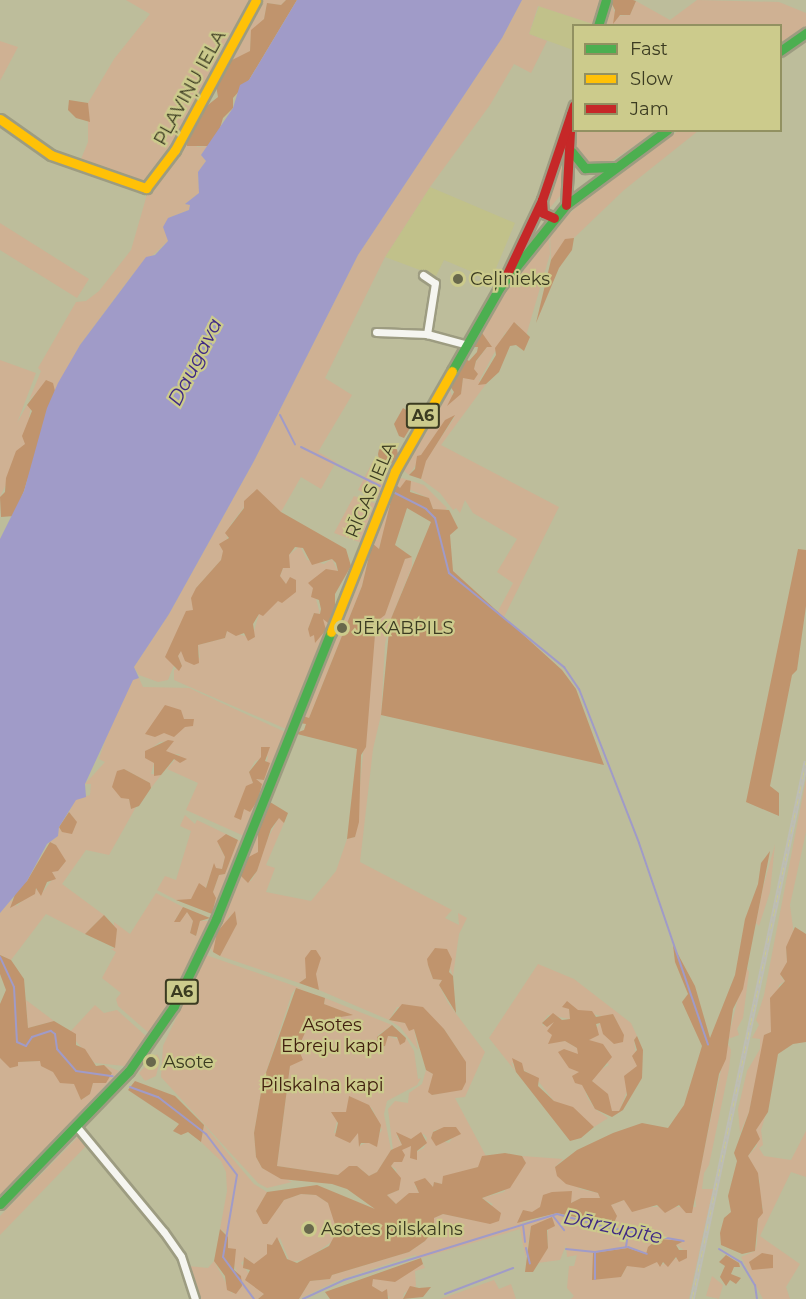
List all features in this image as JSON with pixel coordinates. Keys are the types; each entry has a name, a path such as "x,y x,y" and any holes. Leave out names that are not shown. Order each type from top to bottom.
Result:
{"main road":[{"name":"PĻAVIŅU IELA","path":"0,119 51,155 146,188 175,150 256,0"},
{"path":"599,24 606,0"},
{"path":"782,50 806,33"},
{"path":"566,205 572,108"},
{"name":"RĪGAS IELA","path":"77,1127 148,1048 174,1006 216,919 404,450 505,279 542,200 572,108"},
{"name":"A6","path":"505,279 566,205 614,167 664,132"},
{"path":"571,149 575,160 585,168 614,167"},
{"path":"542,200 543,213 554,218"},
{"name":"A6","path":"0,1204 77,1127"}],"street":[{"path":"423,275 435,283 427,334"},
{"path":"376,332 427,334 465,344"},
{"path":"77,1127 164,1232 181,1256 195,1299"}],"shaded area":[{"path":"286,0 297,0 249,80 233,98 233,108 223,118 218,135 208,146 187,146 186,137 199,112 218,97 215,80 230,61 250,51 251,30 264,19 267,3 281,5"},
{"path":"610,0 636,1 630,15 620,15 613,24 615,10"},
{"path":"539,6 593,24 572,24 572,50 529,34"},
{"path":"69,100 88,103 90,122 76,118 68,110"},
{"path":"430,187 515,223 494,273 477,274 444,260 436,276 385,257"},
{"path":"574,238 572,250 559,268 536,323 551,260 565,239"},
{"path":"514,322 530,337 524,351 516,345 510,346 499,372 486,384 478,385 496,355 495,348"},
{"path":"480,330 492,347 487,347 476,361 474,369 478,374 474,380 463,378 461,394 447,406 454,392 448,383 464,358 469,361 477,352 478,347 473,347"},
{"path":"46,380 53,383 55,391 24,491 14,516 1,517 0,497 5,492 6,478 16,451 25,444 22,436 32,411 27,405"},
{"path":"403,408 417,417 404,438 399,436 394,424"},
{"path":"455,415 426,461 421,479 409,475 415,469 417,456 421,455 445,420"},
{"path":"388,444 395,447 398,454 395,461 388,464 381,461 378,454 381,447"},
{"path":"406,480 411,481 410,492 429,498 433,509 449,510 458,528 450,535 453,571 562,670 576,689 604,765 381,715 390,621 431,522 407,508 395,545 412,557 405,559 385,615 376,622 366,747 361,755 359,822 355,837 347,839 357,749 297,734 271,795 296,733 304,730 306,724 300,723 303,716 309,718 362,586 372,543 379,549 395,484 400,488"},
{"path":"257,489 281,512 346,549 351,566 335,594 335,612 328,623 323,619 326,630 315,643 314,635 310,637 308,629 314,613 320,614 321,609 319,600 311,597 313,588 308,583 326,569 338,571 332,559 312,565 303,548 295,547 289,555 290,568 283,568 280,576 286,584 290,577 296,580 296,592 282,603 278,601 263,616 259,614 253,624 255,637 248,641 244,633 236,636 227,631 225,638 198,645 199,663 194,665 185,661 181,651 178,656 182,666 179,671 165,657 186,611 193,610 191,598 196,588 221,560 223,551 219,544 229,538 225,533 244,508 244,501"},
{"path":"798,549 806,550 806,606 797,670 792,675 770,786 779,793 779,816 746,802"},
{"path":"165,705 181,710 184,719 194,719 193,726 185,727 174,737 164,733 155,737 145,734"},
{"path":"168,740 174,741 166,751 187,759 180,763 174,759 161,775 154,776 154,763 145,758 145,751"},
{"path":"261,747 270,747 265,761 270,763 264,780 256,779 262,784 258,800 250,812 244,809 241,820 234,817 246,786 253,783 249,772 261,757"},
{"path":"124,769 150,783 151,788 139,806 131,809 129,799 121,798 112,787 117,771"},
{"path":"270,802 288,813 284,823 279,818 271,829 257,871 248,883 240,875 247,858 258,852 258,832"},
{"path":"69,812 77,822 72,834 62,832 59,827"},
{"path":"226,834 238,840 225,874 219,875 213,892 216,898 212,914 176,900 191,899 199,883 206,888 214,863 216,868 222,869 225,857 217,841"},
{"path":"50,842 56,845 66,861 58,871 52,872 56,879 47,882 41,896 36,888 35,894 10,908 17,889 27,881"},
{"path":"770,851 743,989 733,1009 726,1059 719,1074 692,1213 686,1213 679,1205 665,1213 657,1205 632,1212 624,1200 611,1205 617,1216 613,1225 557,1213 517,1223 523,1210 532,1212 540,1207 543,1195 552,1192 572,1191 571,1203 581,1198 600,1198 598,1193 566,1184 557,1176 555,1167 577,1150 613,1133 642,1123 668,1128 684,1105 702,1046 682,1002 688,994 675,962 673,945 695,986 710,1038 735,975 745,919 758,884 761,863"},
{"path":"183,907 210,918 200,921 196,936 190,933 193,921 187,912 180,922 174,922"},
{"path":"235,911 237,924 220,956 213,952 217,932"},
{"path":"104,915 117,929 115,948 85,934"},
{"path":"795,927 806,934 806,1042 793,1044 778,1054 768,1112 756,1130 760,1139 748,1156 758,1173 763,1213 758,1219 755,1251 742,1254 721,1245 720,1233 724,1218 731,1212 728,1196 737,1161 734,1153 749,1112 764,1035 771,1032 770,998 785,981 780,974 787,962 786,947"},
{"path":"435,948 447,949 452,959 449,972 453,976 456,1013 439,985 442,980 433,979 428,965 427,959"},
{"path":"311,950 316,950 321,958 316,974 319,990 299,983 306,978 305,958"},
{"path":"0,955 11,960 24,979 28,1028 54,1021 76,1034 76,1045 85,1049 96,1066 104,1065 112,1073 106,1083 93,1083 90,1094 81,1100 74,1084 60,1083 53,1072 41,1066 40,1061 18,1062 18,1066 10,1068 0,1058 0,1004 6,990 0,974"},
{"path":"296,988 325,998 324,1004 353,1015 310,1022 298,1048 303,1060 290,1066 277,1166 338,1175 349,1166 357,1166 369,1176 377,1172 391,1150 402,1145 396,1132 411,1139 421,1132 427,1143 417,1151 417,1160 410,1158 411,1146 402,1150 405,1155 402,1162 394,1162 391,1166 401,1178 399,1190 387,1195 396,1204 409,1193 419,1193 414,1182 425,1178 433,1187 434,1182 442,1184 443,1176 478,1167 482,1156 505,1153 522,1156 526,1163 510,1188 482,1198 501,1213 499,1221 490,1224 443,1214 434,1218 434,1230 425,1241 409,1252 332,1275 330,1279 310,1281 299,1299 258,1299 264,1294 245,1280 250,1270 243,1268 244,1257 254,1264 267,1254 267,1244 272,1245 277,1237 287,1259 297,1263 329,1246 337,1231 328,1203 316,1195 301,1194 284,1200 267,1224 263,1224 256,1211 267,1192 317,1185 375,1209 347,1189 332,1184 281,1179 262,1168 256,1157 254,1133 263,1081"},
{"path":"567,1001 578,1010 592,1011 596,1017 613,1014 624,1035 623,1042 614,1044 603,1034 600,1023 596,1024 599,1035 589,1040 603,1044 612,1057 592,1081 608,1094 612,1111 619,1111 627,1095 624,1076 637,1066 632,1056 637,1050 634,1040 637,1036 643,1050 642,1078 623,1110 612,1117 595,1109 582,1085 575,1083 572,1076 579,1072 569,1068 558,1052 564,1049 578,1054 577,1048 565,1041 548,1044 552,1035 547,1031 554,1022 547,1027 542,1023 553,1013 562,1020 570,1019 569,1009 562,1007"},
{"path":"402,1004 423,1007 444,1029 466,1062 466,1082 462,1090 432,1095 428,1092 433,1074 426,1070 414,1029 409,1031 405,1023 389,1020"},
{"path":"392,1025 406,1038 405,1042 400,1045 397,1037 388,1036 385,1046 378,1047 377,1037"},
{"path":"512,1058 522,1063 524,1071 539,1078 538,1086 554,1101 573,1107 594,1127 581,1138 570,1141 516,1072"},
{"path":"135,1081 175,1096 204,1125 201,1142 188,1132 181,1135 173,1131 179,1124 128,1090"},
{"path":"349,1096 369,1105 381,1125 377,1147 369,1143 361,1143 359,1147 358,1133 350,1143 335,1136 338,1123 331,1112 346,1112"},
{"path":"444,1127 456,1127 461,1134 436,1146 431,1138 433,1132"},
{"path":"552,1217 555,1226 547,1230 548,1248 533,1272 525,1272 531,1226"},
{"path":"220,1229 228,1237 228,1248 236,1249 234,1270 241,1276 242,1286 236,1294 227,1290 225,1276 214,1261"},
{"path":"658,1239 684,1241 676,1245 679,1250 687,1250 687,1258 679,1262 676,1257 668,1267 663,1262 660,1267 657,1262 644,1268 627,1266 621,1277 592,1280 593,1253 628,1248 646,1254 648,1247"},
{"path":"762,1253 773,1255 773,1268 752,1270 749,1262"},
{"path":"726,1255 739,1263 740,1267 734,1267 731,1274 741,1278 736,1284 730,1280 726,1286 720,1277 725,1266 719,1262"},
{"path":"421,1258 423,1264 395,1282 373,1279 372,1286 382,1292 387,1289 388,1299 330,1299 325,1292"},
{"path":"410,1286 431,1287 423,1297 403,1299"}],"green space":[{"path":"126,0 253,0 163,163 144,186 81,159 88,142 88,103 114,59 150,14"},
{"path":"263,0 286,0 281,5 267,3 264,19 251,33 250,51 222,71"},
{"path":"522,0 601,0 593,24 538,6 529,34 547,41 531,73 514,64 490,105 430,187 385,257 325,378 352,395 318,452 336,462 321,489 301,477 281,512 257,490 231,524 221,560 196,588 193,610 183,619 167,655 174,665 168,680 158,682 139,675 134,667 169,614 254,461 358,255 502,38"},
{"path":"610,0 616,16 630,15 636,1 670,20 697,0 779,2 806,13 806,26 782,43 782,24 603,24"},
{"path":"0,41 18,47 0,81"},
{"path":"190,126 197,147 208,146 201,155 206,161 198,172 199,193 185,204 190,205 189,210 168,218 168,241 133,274 80,345 55,391 44,385 29,400 41,371 38,368 76,302 86,301 99,291 131,250 148,191 168,163 175,159"},
{"path":"575,132 655,132 606,165 586,167 574,150"},
{"path":"677,132 697,132 624,190 551,260 550,233 609,179"},
{"path":"567,139 565,190 548,210 546,200"},
{"path":"0,223 89,279 77,298 0,250"},
{"path":"549,238 550,254 526,336 517,324 505,333 479,381 486,384 441,445 559,507 503,619 497,613 513,583 497,572 517,539 473,513 465,500 460,513 456,508 453,510 440,493 421,479 425,461 455,417 445,421 409,475 402,469 448,383 453,399 461,393 463,378 471,378 476,362 487,347 491,347 480,330 502,295"},
{"path":"0,360 36,373 17,423 27,405 31,405 25,444 0,497"},
{"path":"373,461 389,470 377,499 358,490"},
{"path":"402,478 424,485 447,508 442,513 433,509 428,498 409,489 400,489 395,496 378,551 370,551 362,586 309,718 303,716 396,480"},
{"path":"354,496 377,504 362,543 334,533"},
{"path":"300,546 307,560 324,564 332,559 338,572 313,588 320,614 314,613 308,629 315,634 323,625 323,618 328,623 286,729 174,680 174,670 182,666 178,656 181,650 200,658 198,645 225,638 227,631 252,638 259,614 276,603 286,584 280,577 289,555"},
{"path":"412,557 412,566 390,621 385,644 381,715 373,749 360,862 452,910 445,918 459,925 458,913 467,918 459,934 453,976 449,965 428,965 433,979 442,980 439,985 448,1003 485,1052 465,1097 455,1098 486,1156 478,1167 448,1176 442,1184 434,1182 433,1187 424,1180 415,1186 419,1193 409,1194 396,1204 387,1195 399,1190 396,1169 391,1166 403,1148 411,1145 413,1154 424,1148 427,1138 424,1134 411,1139 396,1135 402,1145 393,1150 388,1109 395,1101 408,1103 409,1093 422,1084 426,1070 433,1074 432,1095 453,1091 464,1074 462,1056 444,1029 416,1007 397,1007 389,1020 319,990 308,965 306,978 299,983 220,956 232,932 230,914 213,952 209,945 269,800 258,833 258,852 243,867 242,874 245,880 251,881 257,871 262,850 279,817 284,823 266,865 275,868 266,892 311,901 336,871 347,839 355,837 376,622 405,559","holes":["449,1129 453,1137 449,1143 431,1138 434,1130"]},
{"path":"139,678 143,687 189,688 285,732 261,794 256,779 264,780 268,756 255,761 249,772 253,783 242,813 244,808 250,811 258,800 244,836 186,810 198,783 167,769 180,754 170,755 165,751 173,741 160,742 153,747 151,757 154,763 151,774 161,775 151,788 150,783 124,769 117,792 129,799 131,809 136,807 109,855 86,850 62,884 104,915 85,934 46,914 11,960 0,955 0,913 11,900 17,906 34,889 43,892 52,880 52,872 64,864 56,845 50,842 58,836 59,827 62,832 69,832 75,820 69,812 76,799 90,795 91,784 85,784 105,762 99,759 106,738 133,679"},
{"path":"806,779 806,832 790,905 794,935 786,947 787,962 781,977 785,981 779,985 771,1032 765,1035 749,1112 740,1133 738,1109 747,1071 760,1049 760,1039 752,1038 759,1025 756,1020 764,995"},
{"path":"185,815 195,824 197,820 226,834 219,846 225,857 222,869 213,868 205,889 188,901 176,900 157,890 165,876 176,880 191,831 180,826"},
{"path":"238,840 241,842 215,908 213,892 219,875 225,874"},
{"path":"775,844 770,892 759,926 756,923"},
{"path":"156,893 183,907 175,920 187,912 193,921 190,933 196,936 200,921 209,921 179,988 150,1034 118,1006 116,999 121,993 102,978 116,952 111,949 115,948 114,922 130,934"},
{"path":"206,955 306,990 296,988 292,993 263,1081 254,1133 256,1157 262,1168 292,1182 267,1188 258,1183 161,1077 163,1046"},
{"path":"538,964 574,979 631,1023 637,1036 634,1040 637,1066 619,1111 612,1111 592,1081 598,1071 609,1065 589,1041 600,1023 620,1034 616,1019 569,1009 570,1019 548,1015 542,1023 543,1026 554,1022 554,1042 565,1041 577,1048 579,1054 562,1054 580,1073 587,1097 595,1109 608,1118 594,1127 554,1101 535,1077 511,1062 516,1072 489,1038"},
{"path":"746,966 749,972 743,1018 737,1029 739,1035 728,1039"},
{"path":"325,998 392,1025 378,1035 377,1044 383,1048 388,1036 405,1042 406,1038 414,1051 418,1079 421,1078 417,1085 387,1101 384,1114 391,1150 377,1172 369,1176 357,1166 338,1175 277,1166 290,1066 310,1021 351,1015 324,1004","holes":["349,1096 372,1108 382,1130 377,1138 359,1146 359,1132 334,1133 337,1121 347,1112"]},
{"path":"26,1000 54,1021 28,1028"},
{"path":"95,1005 104,1013 117,1010 147,1037 125,1066 95,1063 69,1033"},
{"path":"389,1020 405,1023 414,1029 418,1050 400,1027"},
{"path":"727,1042 731,1050 729,1069 702,1189 713,1189 689,1299 571,1299 574,1296 567,1288 569,1266 574,1266 577,1255 567,1257 566,1245 560,1260 537,1263 548,1248 548,1228 530,1230 526,1259 520,1229 421,1258 415,1255 339,1280 299,1299 310,1281 330,1279 332,1275 409,1252 425,1241 434,1230 434,1218 443,1214 477,1221 493,1204 482,1198 504,1192 525,1160 522,1156 563,1159 555,1167 580,1189 598,1193 600,1198 581,1198 571,1203 569,1200 540,1207 520,1224 557,1213 605,1226 611,1205 624,1200 648,1207 696,1207 695,1194","holes":["684,1241 676,1245 683,1249 678,1258 662,1265 658,1262 627,1266 621,1277 617,1276 637,1249 646,1254"]},
{"path":"157,1054 160,1060 156,1076 145,1081 139,1073"},
{"path":"0,1058 11,1068 18,1062 40,1061 65,1082 75,1084 81,1100 90,1094 93,1083 108,1079 112,1073 104,1065 119,1071 0,1197"},
{"path":"766,1114 761,1130 763,1145 759,1148 764,1156 791,1160 806,1131 806,1177 791,1172 760,1236 800,1264 786,1287 790,1299 763,1299 741,1257 755,1251 757,1244 758,1219 763,1208 758,1191 760,1181 748,1156 757,1146 756,1130"},
{"path":"204,1125 254,1184 267,1192 256,1212 268,1220 284,1200 301,1194 316,1195 328,1203 336,1220 334,1240 307,1259 290,1262 280,1238 272,1246 267,1244 267,1255 254,1265 246,1258 241,1263 264,1294 258,1299 197,1299 188,1266 208,1268 214,1261 232,1294 239,1278 232,1258 236,1250 228,1248 225,1232 220,1229 227,1191 226,1172 221,1161 201,1142"},
{"path":"79,1136 92,1148 86,1146 0,1235 0,1216"},
{"path":"423,1264 425,1268 415,1271 416,1286 404,1293 403,1299 388,1299 390,1297 371,1286 373,1279 397,1278"},
{"path":"712,1276 723,1285 719,1299 706,1296"},
{"path":"494,1280 499,1289 511,1284 516,1299 440,1299"}],"water":[{"name":"Daugava","path":"297,0 522,0 502,38 358,255 254,461 169,614 134,667 139,678 133,680 85,784 86,797 76,800 59,827 58,836 47,844 27,881 0,913 0,539 24,491 47,408 58,383 80,345 146,257 155,255 168,241 163,227 168,218 189,210 190,205 185,204 199,193 198,172 206,161 201,155 233,108 240,85 249,80"}],"waterway":[{"path":"280,415 295,444"},
{"path":"301,447 380,486"},
{"path":"395,493 426,509 435,518 449,573 564,667 579,689 639,843 708,1044"},
{"name":"Dārzupīte","path":"0,957 14,987 17,1042 26,1046 32,1037 51,1031 55,1034 57,1049 76,1071 113,1076"},
{"name":"Dārzupīte","path":"130,1087 158,1097 206,1134 237,1175 223,1257 254,1299"},
{"name":"Dārzupīte","path":"303,1299 344,1280 557,1214 605,1227 684,1241"},
{"path":"553,1216 564,1230"},
{"path":"523,1225 525,1242"},
{"path":"566,1249 595,1252 626,1247 628,1232"},
{"path":"628,1247 647,1254"},
{"path":"526,1248 530,1264"},
{"name":"Dārzupīte","path":"719,1249 741,1262 755,1285 757,1299"},
{"path":"595,1252 595,1279"},
{"path":"445,1294 513,1268"}],"railway":[{"path":"692,1299 806,761"}],"traffic: fast":[{"path":"599,24 606,0"},
{"path":"782,50 806,33"},
{"path":"452,371 500,287 566,205 664,132"},
{"path":"572,152 585,168 614,167"},
{"path":"0,1204 129,1071 174,1006 216,919 331,632"}],"traffic: slow":[{"path":"0,119 51,155 146,188 175,150 256,0"},
{"path":"331,632 395,471 452,371"}],"traffic: jam":[{"path":"507,274 542,200 572,111"},
{"path":"566,205 571,114"},
{"path":"542,200 543,213 554,218"}],"place":[{"name":"Ceļinieks","path":"458,279"},
{"name":"JĒKABPILS","path":"342,628"},
{"name":"Asote","path":"151,1062"},
{"name":"Asotes pilskalns","path":"309,1229"}],"park label":[{"name":"Asotes Ebreju kapi","path":"332,1036"},
{"name":"Pilskalna kapi","path":"322,1085"}]}
